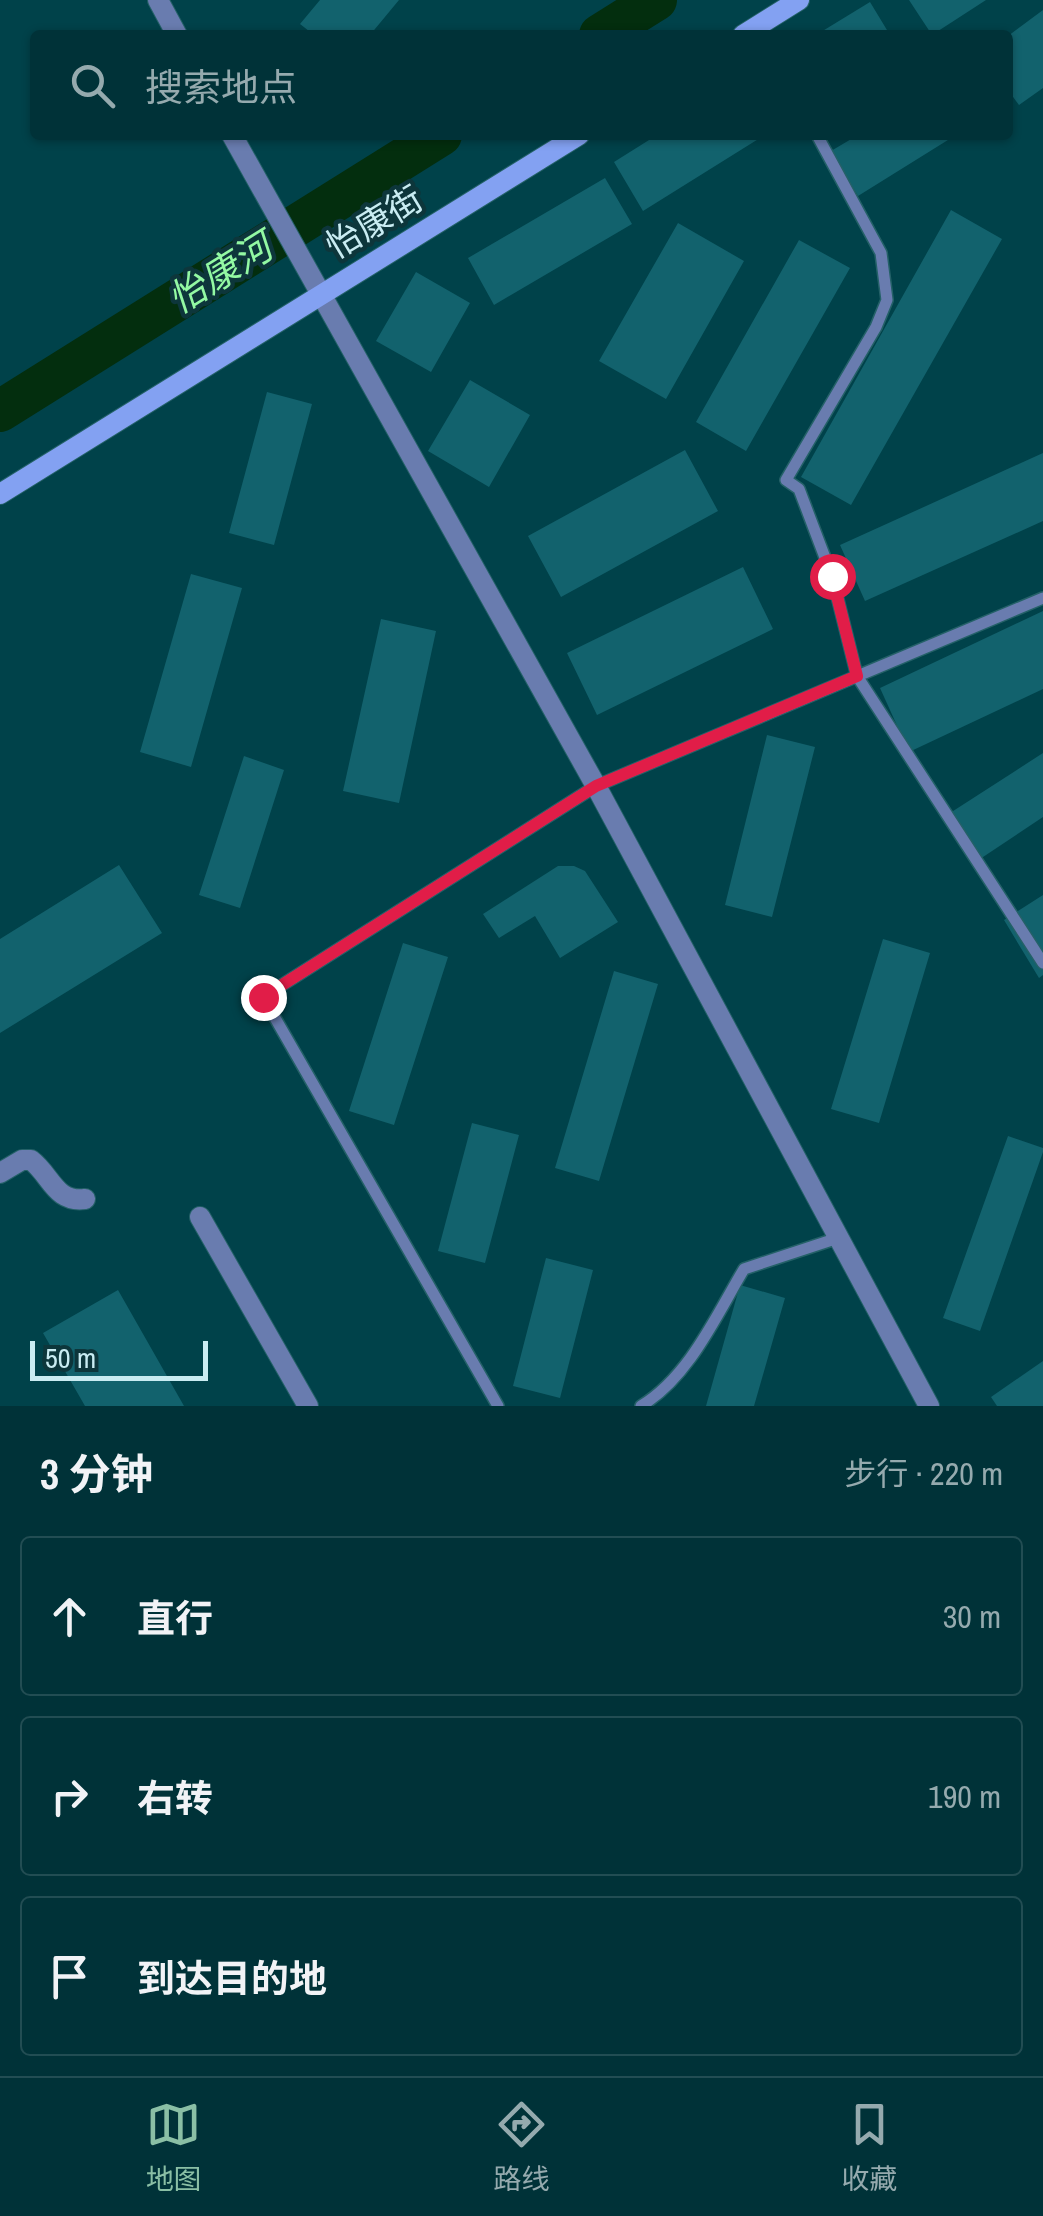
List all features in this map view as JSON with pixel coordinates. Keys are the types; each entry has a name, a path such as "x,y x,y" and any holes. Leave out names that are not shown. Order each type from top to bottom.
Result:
{"street":[{"path":"158,0 174,30"},
{"path":"758,30 799,0"},
{"name":"怡康街","path":"0,494 571,140"},
{"path":"238,144 596,786 929,1406"},
{"path":"0,1173 22,1160 31,1160 64,1197 85,1199"},
{"path":"200,1217 308,1406"}],"lane":[{"path":"820,140 881,253 887,300 876,327 786,480 799,489 832,576 857,676 1043,963"},
{"path":"498,1406 263,997 596,786 1043,598"},
{"path":"641,1406 660,1395 703,1340 744,1269 838,1238"}],"building":[{"path":"320,0 399,0 374,30 308,30 300,24"},
{"path":"909,0 986,0 940,30 929,30"},
{"path":"870,2 887,30 824,30"},
{"path":"1043,10 1043,88 1019,105 1013,97 1013,32"},
{"path":"649,140 757,140 643,211 614,162"},
{"path":"850,140 948,140 858,196 831,151"},
{"path":"605,178 632,224 494,305 468,258"},
{"path":"951,210 1002,239 851,505 801,477"},
{"path":"678,223 744,261 666,399 599,361"},
{"path":"799,240 850,268 746,451 696,422"},
{"path":"416,272 470,303 431,372 376,341"},
{"path":"470,380 530,415 489,487 428,451"},
{"path":"267,392 312,404 274,545 229,533"},
{"path":"685,450 718,511 561,597 528,536"},
{"path":"1043,453 1043,521 865,601 840,545"},
{"path":"743,567 773,629 597,715 567,653"},
{"path":"191,574 242,588 191,767 140,752"},
{"path":"1043,611 1043,689 909,752 880,688"},
{"path":"381,619 436,631 399,803 343,791"},
{"path":"767,735 815,747 772,917 725,905"},
{"path":"1043,753 1043,817 980,859 950,813"},
{"path":"244,756 284,770 240,908 199,895"},
{"path":"119,865 162,933 0,1033 0,939"},
{"path":"558,866 585,871 618,922 560,958 535,916 499,938 483,914"},
{"path":"1043,895 1043,975 1039,978 1004,920"},
{"path":"883,939 930,953 879,1123 831,1109"},
{"path":"403,943 448,957 394,1125 349,1111"},
{"path":"614,971 658,984 599,1181 555,1168"},
{"path":"472,1123 519,1135 485,1263 438,1251"},
{"path":"1008,1136 1043,1148 1043,1152 980,1331 943,1318"},
{"path":"546,1258 593,1270 560,1398 513,1386"},
{"path":"740,1285 785,1298 754,1406 706,1406"},
{"path":"118,1290 184,1406 85,1406 43,1333"},
{"path":"1043,1361 1043,1406 997,1406 991,1397"}],"waterway":[{"name":"怡康河","path":"608,30 656,0"},
{"name":"怡康河","path":"0,411 433,140"}],"route":[{"path":"263,997 596,786 857,676 832,576"}]}
